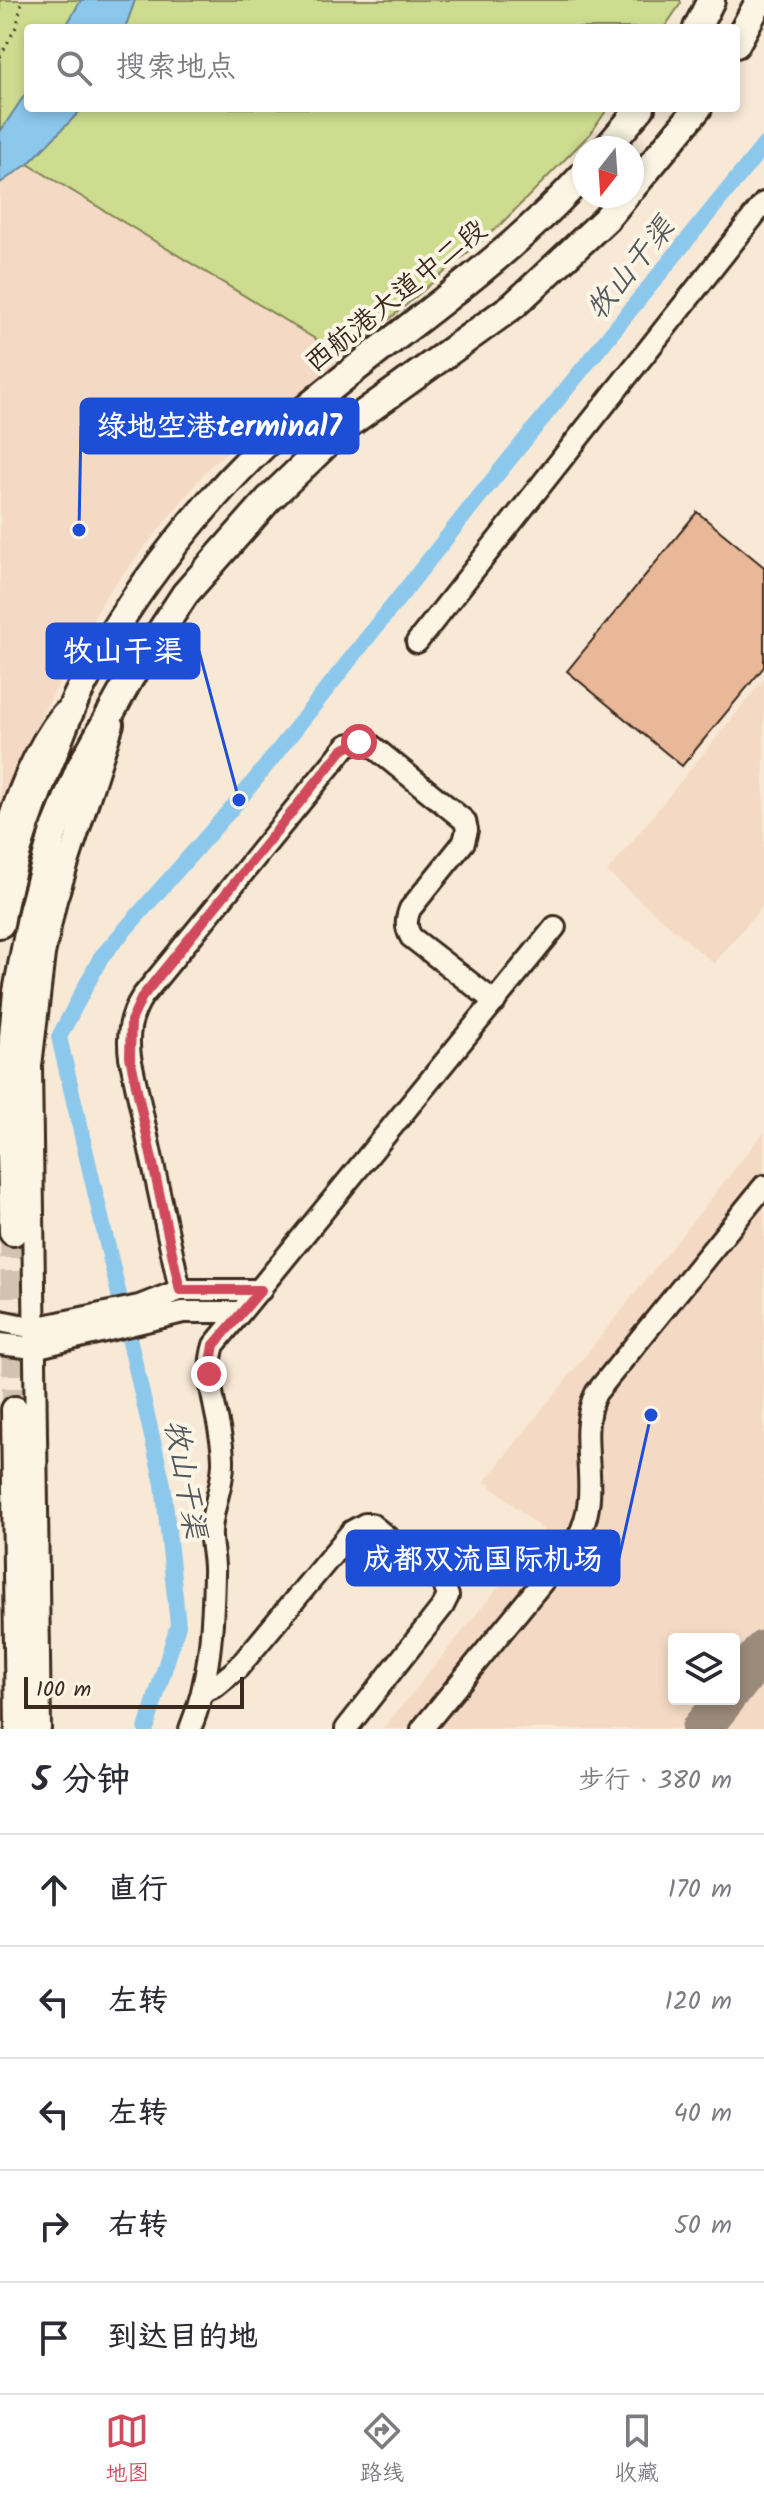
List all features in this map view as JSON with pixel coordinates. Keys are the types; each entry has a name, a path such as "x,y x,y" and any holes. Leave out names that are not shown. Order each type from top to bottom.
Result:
{"main road":[{"path":"699,24 711,0"},
{"path":"740,37 760,0"},
{"path":"617,136 638,112"},
{"path":"644,173 695,112"},
{"name":"西航港大道中二段","path":"0,924 6,887 37,794 80,691 133,600 220,491 295,417 462,286 572,187"},
{"path":"13,1232 9,1081 17,992 32,912 53,834 80,768 124,689 185,594 268,500 342,429 514,305 615,208"},
{"path":"15,1410 19,1729"}],"street":[{"path":"417,642 764,203"},
{"path":"40,1729 31,1066 44,954 56,900 124,689"},
{"path":"0,848 26,775 50,727 80,691"},
{"path":"180,1290 130,1057 131,1021 142,997 347,745 359,742 371,745 465,821 467,830 464,842 410,909 407,930 411,937 495,1002"},
{"path":"190,1729 203,1692 208,1665 214,1573 211,1522 223,1471 209,1366 214,1345 555,927"},
{"path":"422,1729 585,1526 590,1493 588,1424 596,1393 764,1186"},
{"path":"141,1315 180,1290 261,1290"},
{"path":"0,1344 141,1315 240,1312"},
{"path":"0,1321 34,1338"},
{"path":"203,1692 225,1680 238,1668 352,1531 371,1524 443,1582 448,1596 346,1729"}],"path":[{"path":"0,57 17,25 22,0"}],"shaded area":[{"path":"28,164 345,357 210,466 107,594 41,717 0,834 0,183"},
{"path":"764,679 764,904 714,964 607,872"},
{"path":"764,1132 764,1729 383,1729 544,1531 485,1481"}],"green space":[{"path":"0,0 81,0 67,24 24,24 24,96 0,132"},
{"path":"135,0 680,0 681,3 667,24 126,24"},
{"path":"79,112 605,112 588,136 572,136 572,152 500,225 345,357 28,164"}],"water":[{"path":"81,0 135,0 126,24 67,24"},
{"path":"24,96 24,112 79,112 28,164 0,183 0,132"}],"building":[{"path":"697,512 764,567 764,667 682,766 567,671"}],"waterway":[{"name":"牧山干渠","path":"146,1729 178,1625 163,1484 59,1037 101,957 239,800 764,145"}],"taxiway":[{"path":"740,1680 764,1650"},
{"path":"701,1729 720,1705"}],"tunnel":[{"path":"13,1232 15,1410"}],"place":[{"name":"绿地空港terminal7","path":"79,530"},
{"name":"牧山干渠","path":"239,800"},
{"name":"成都双流国际机场","path":"651,1415"}],"route":[{"path":"209,1374 214,1345 261,1290 180,1290 130,1057 128,1034 131,1021 142,997 342,750 353,742 359,742"}]}
